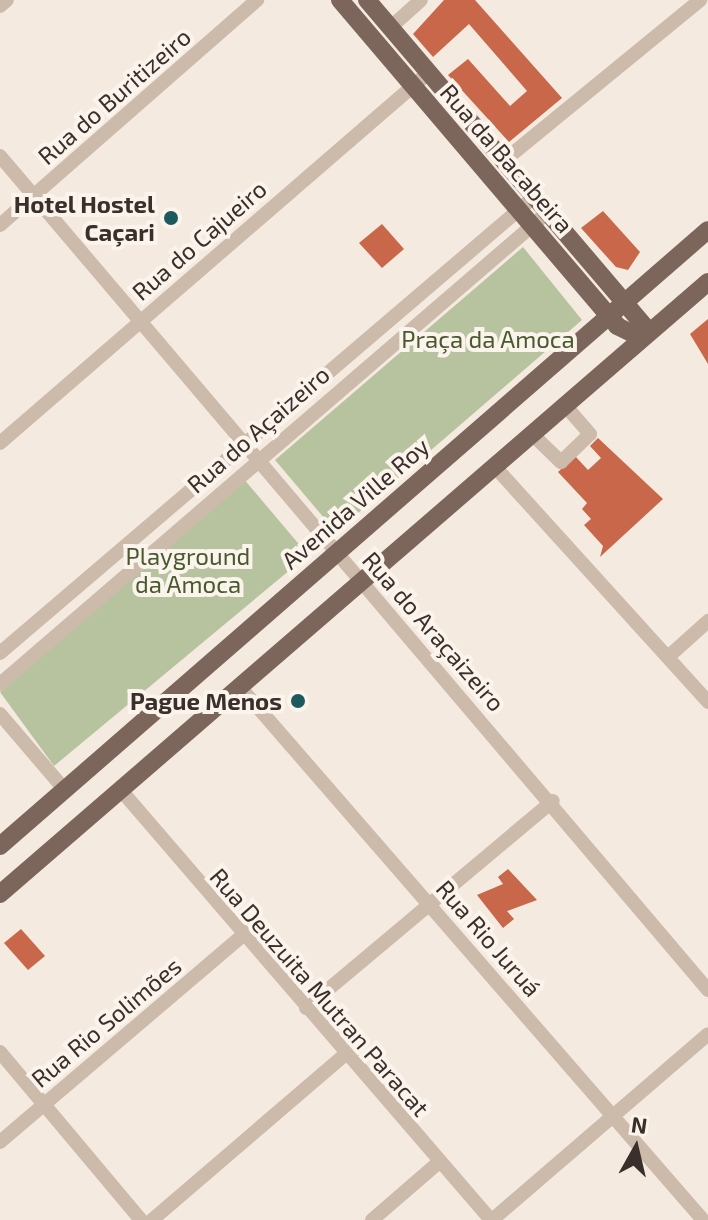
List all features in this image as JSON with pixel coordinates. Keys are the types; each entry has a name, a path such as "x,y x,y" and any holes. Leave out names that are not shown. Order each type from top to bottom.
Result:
{"main road":[{"name":"Rua da Bacabeira","path":"340,0 611,314 617,326 646,335"},
{"name":"Rua da Bacabeira","path":"367,0 628,302 646,335"},
{"name":"Avenida Ville Roy","path":"0,846 708,230"},
{"path":"0,894 708,282"}],"street":[{"path":"0,6 7,0"},
{"name":"Rua do Buritizeiro","path":"0,225 257,0"},
{"path":"391,27 421,0"},
{"path":"506,159 700,0"},
{"name":"Rua do Cajueiro","path":"0,443 411,84 428,73"},
{"name":"Rua do Araçaizeiro","path":"0,156 338,549 360,582 553,801 708,990"},
{"name":"Rua do Açaizeiro","path":"0,653 519,206 535,196"},
{"name":"Rua do Açaizeiro","path":"0,684 259,457 531,223 548,212"},
{"path":"533,435 561,462 590,434 566,406"},
{"path":"496,468 708,702"},
{"path":"668,657 708,621"},
{"name":"Rua Rio Juruá","path":"240,687 703,1220"},
{"path":"0,714 64,789"},
{"name":"Rua Deuzuita Mutran Paracat","path":"120,789 241,937 438,1163 492,1220"},
{"path":"306,1008 553,801"},
{"name":"Rua Rio Solimões","path":"0,1142 241,937"},
{"path":"492,1220 614,1119 708,1034"},
{"path":"0,1052 141,1220"},
{"path":"152,1220 346,1054"},
{"path":"372,1220 438,1163"}],"green space":[{"name":"Praça da Amoca","path":"523,247 582,320 336,532 275,460"},
{"name":"Playground da Amoca","path":"243,478 308,555 54,766 0,692"}],"building":[{"path":"444,0 475,0 562,98 509,142 448,75 468,59 510,106 527,91 469,24 433,57 413,34"},
{"path":"603,211 640,252 628,270 616,267 581,228"},
{"path":"382,224 404,249 382,268 359,243"},
{"path":"708,319 708,364 690,334"},
{"path":"598,438 663,499 600,557 603,546 584,525 591,519 582,509 587,503 558,472 575,456 588,470 601,458 590,446"},
{"path":"508,869 537,900 507,911 514,919 503,928 477,895 503,884 498,877"},
{"path":"21,929 45,956 28,970 4,943"}],"place":[{"name":"Hotel Hostel Caçari","path":"171,218"},
{"name":"Pague Menos","path":"298,701"}]}
